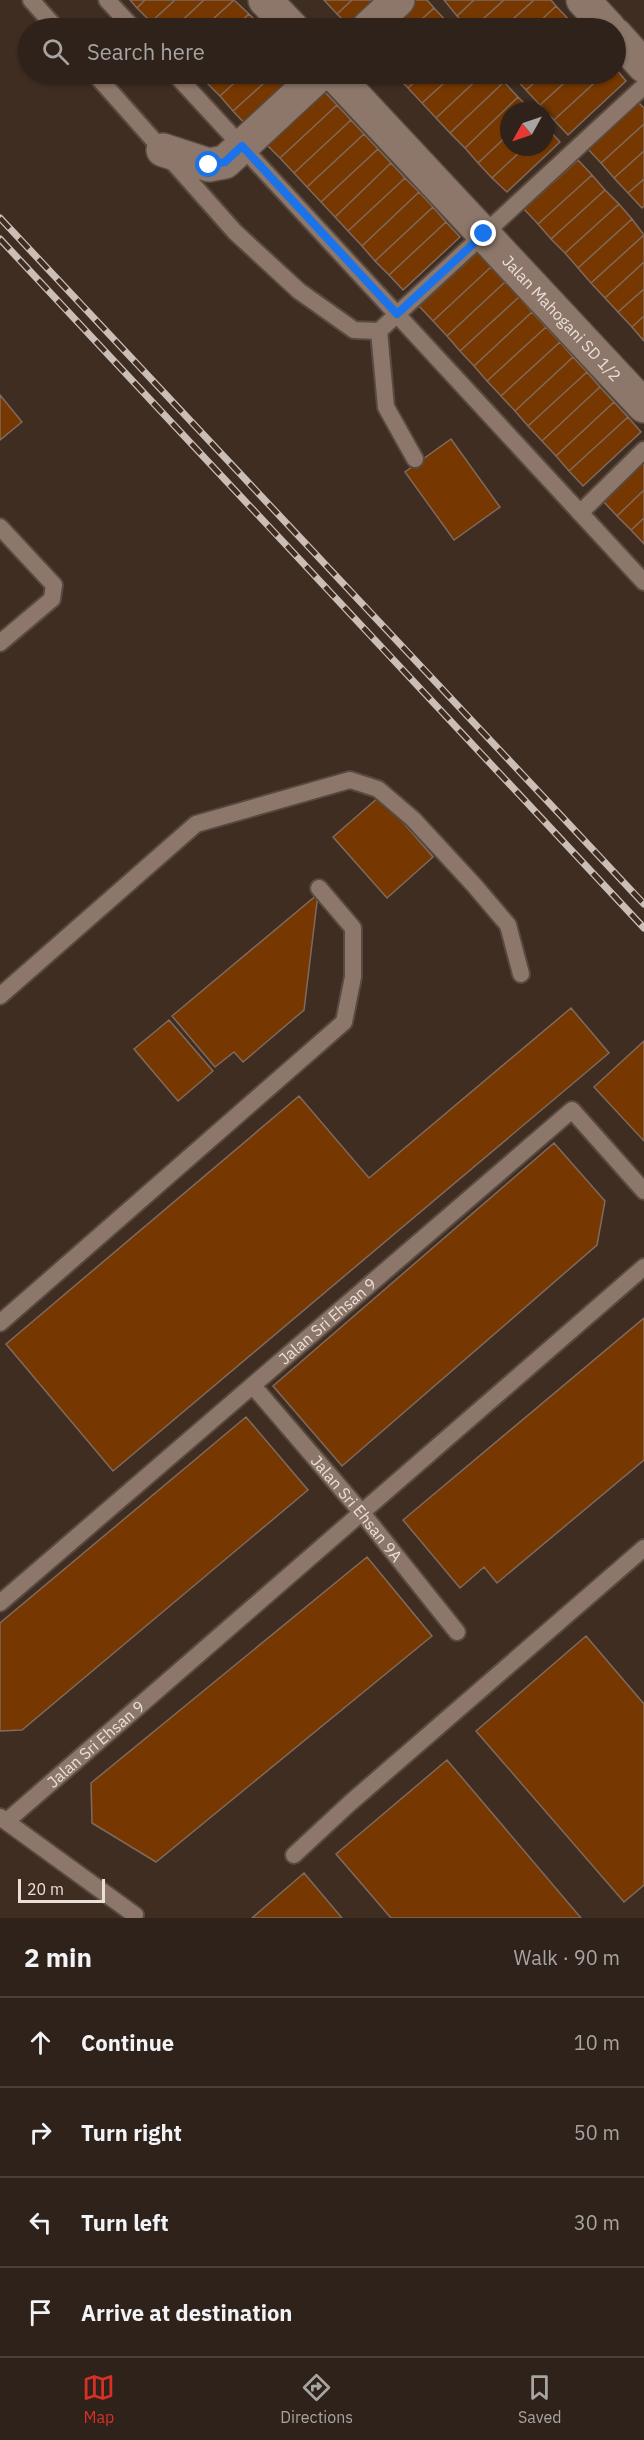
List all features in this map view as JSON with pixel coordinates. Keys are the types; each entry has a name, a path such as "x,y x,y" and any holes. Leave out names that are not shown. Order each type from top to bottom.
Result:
{"street":[{"path":"265,0 282,18"},
{"path":"379,18 398,0"},
{"path":"583,0 600,18"},
{"path":"626,47 644,66"},
{"path":"163,150 209,165 225,162 309,84"},
{"name":"Jalan Mahogani SD 1/2","path":"343,84 644,406"}],"lane":[{"path":"31,0 47,18"},
{"path":"107,0 124,18"},
{"path":"104,84 235,232 299,291 354,330 379,331 644,86"},
{"path":"184,84 644,582"},
{"path":"379,331 386,407 416,459"},
{"path":"580,513 644,450"},
{"path":"0,527 54,585 52,599 0,643"},
{"path":"0,996 196,824 350,780 378,789 413,819 474,885 508,926 521,974"},
{"path":"0,1323 344,1022 353,977 353,928 319,888"},
{"name":"Jalan Sri Ehsan 9","path":"0,1603 254,1387 572,1110 644,1191"},
{"name":"Jalan Sri Ehsan 9","path":"4,1818 362,1514 644,1267"},
{"name":"Jalan Sri Ehsan 9A","path":"254,1387 362,1514 457,1632"},
{"path":"294,1855 350,1803 644,1548"},
{"path":"4,1818 135,1915 134,1918"}],"building":[{"path":"130,0 145,0 137,8"},
{"path":"145,0 175,0 155,18 147,18 137,8"},
{"path":"175,0 204,0 185,18 155,18"},
{"path":"204,0 234,0 214,18 185,18"},
{"path":"234,0 249,14 244,18 214,18"},
{"path":"324,0 352,0 337,14"},
{"path":"352,0 382,0 362,18 341,18 337,14"},
{"path":"412,0 427,0 434,8 423,18 393,18"},
{"path":"444,0 474,0 457,16"},
{"path":"474,0 504,0 484,18 459,18 457,16"},
{"path":"504,0 534,0 514,18 484,18"},
{"path":"534,0 551,0 556,6 543,18 514,18"},
{"path":"556,6 567,18 543,18"},
{"path":"434,8 443,18 423,18"},
{"path":"208,84 233,84 220,96"},
{"path":"233,84 263,84 233,111 220,96"},
{"path":"263,84 293,84 247,126 233,111"},
{"path":"413,84 443,84 422,103 408,88"},
{"path":"443,84 472,84 436,118 422,103"},
{"path":"472,84 502,84 450,133 436,118"},
{"path":"502,84 506,84 518,97 513,102 500,102 500,114 465,148 450,133"},
{"path":"520,84 533,84 526,90"},
{"path":"533,84 563,84 543,102 537,102 526,90"},
{"path":"563,84 593,84 554,120 554,102 543,102"},
{"path":"593,84 623,84 568,135 554,120"},
{"path":"323,90 337,105 280,158 266,144"},
{"path":"518,97 523,102 513,102"},
{"path":"638,102 644,108 644,124 601,163 587,148"},
{"path":"337,105 351,120 294,173 280,158"},
{"path":"500,114 500,142 478,163 465,148"},
{"path":"351,120 364,134 307,187 294,173"},
{"path":"644,124 644,151 614,178 601,163"},
{"path":"364,134 378,149 321,202 307,187"},
{"path":"554,136 560,142 554,148"},
{"path":"500,142 500,156 515,156 492,178 478,163"},
{"path":"378,149 391,163 335,217 321,202"},
{"path":"644,151 644,179 628,193 614,178"},
{"path":"515,156 545,156 507,192 492,178"},
{"path":"578,160 592,175 538,224 524,209"},
{"path":"391,163 405,178 348,231 335,217"},
{"path":"592,175 605,190 551,239 538,224"},
{"path":"405,178 419,192 362,246 348,231"},
{"path":"644,179 644,206 642,208 628,193"},
{"path":"605,190 619,204 565,253 551,239"},
{"path":"419,192 433,207 375,261 362,246"},
{"path":"619,204 632,219 578,268 565,253"},
{"path":"433,207 446,222 389,275 375,261"},
{"path":"632,219 644,235 591,283 578,268"},
{"path":"446,222 460,237 403,290 389,275"},
{"path":"644,235 644,262 605,298 591,283"},
{"path":"478,252 491,267 433,321 419,306"},
{"path":"644,262 644,289 618,312 605,298"},
{"path":"491,267 505,282 447,336 433,321"},
{"path":"505,282 519,297 460,351 447,336"},
{"path":"644,289 644,316 632,327 618,312"},
{"path":"519,297 532,312 474,366 460,351"},
{"path":"532,312 546,327 487,381 474,366"},
{"path":"644,316 644,341 632,327"},
{"path":"546,327 560,342 501,396 487,381"},
{"path":"560,342 573,357 515,411 501,396"},
{"path":"573,357 587,372 528,426 515,411"},
{"path":"587,372 600,387 542,441 528,426"},
{"path":"600,387 614,402 556,456 542,441"},
{"path":"0,395 22,422 0,440"},
{"path":"614,402 628,417 569,471 556,456"},
{"path":"628,417 641,432 583,486 569,471"},
{"path":"451,439 500,507 454,540 405,472"},
{"path":"644,462 644,490 617,516 603,501"},
{"path":"644,490 644,518 631,530 617,516"},
{"path":"644,518 644,544 631,530"},
{"path":"380,796 433,857 387,898 333,837"},
{"path":"318,894 304,1010 243,1062 234,1052 215,1067 172,1016"},
{"path":"571,1008 609,1053 113,1471 6,1344 299,1096 369,1178"},
{"path":"169,1020 213,1071 178,1101 134,1049"},
{"path":"644,1041 644,1141 594,1087"},
{"path":"554,1143 605,1201 597,1245 342,1466 273,1386"},
{"path":"644,1318 644,1460 497,1583 484,1567 460,1588 403,1520"},
{"path":"246,1417 308,1490 22,1730 0,1731 0,1623"},
{"path":"367,1557 432,1636 156,1862 92,1823 91,1783"},
{"path":"586,1636 644,1704 644,1885 624,1902 476,1731"},
{"path":"447,1760 581,1918 391,1918 336,1854"},
{"path":"304,1873 342,1918 252,1918"}],"railway":[{"path":"0,218 644,904"},
{"path":"0,239 644,928"}],"route":[{"path":"209,165 225,162 242,146 397,314 484,234"}]}
